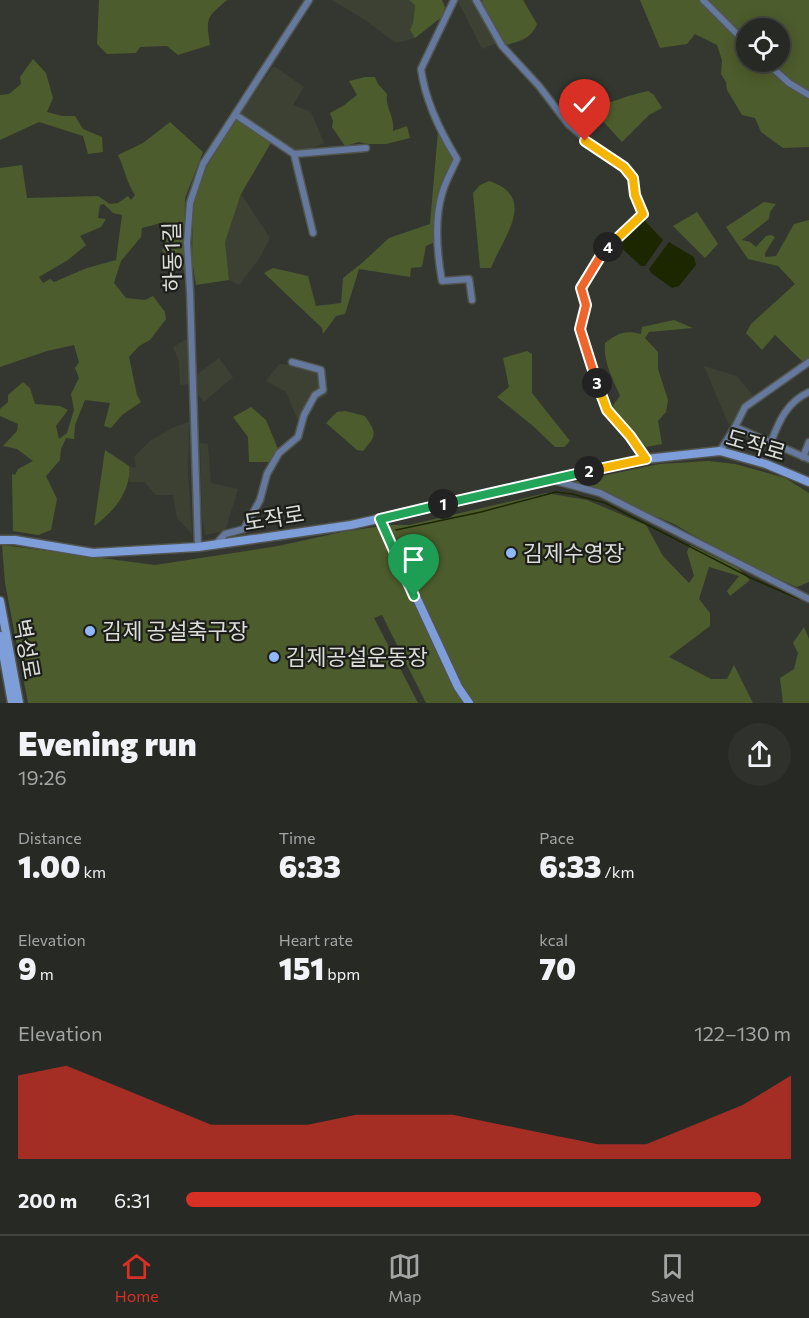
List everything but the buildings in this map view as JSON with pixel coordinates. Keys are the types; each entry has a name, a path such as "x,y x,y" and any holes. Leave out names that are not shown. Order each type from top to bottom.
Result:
{"street":[{"name":"하동1길","path":"198,547 187,243 190,203 203,164 309,0"},
{"path":"454,0 421,69 437,119 457,159 442,193 439,207 437,254 442,281 469,279 471,300"},
{"path":"476,0 502,46 539,86 568,124 585,141 624,167 633,178 635,195 643,214 603,252 584,282 581,288 586,305 580,329 607,410 630,436 646,459"},
{"path":"703,0 736,33"},
{"path":"777,72 789,83 809,95"},
{"path":"236,115 294,154 366,148"},
{"path":"294,154 313,233"},
{"path":"215,545 225,534 244,530 260,500 267,474 279,453 298,437 304,414 315,395 323,390 321,370 292,362"},
{"path":"720,451 745,408 809,362"},
{"path":"771,442 780,419 792,403 809,392"},
{"path":"735,427 806,458 809,442"},
{"name":"도작로","path":"0,540 15,540 93,553 215,545 380,519 549,479 646,459 720,451 766,464 809,482"},
{"name":"도작로","path":"549,479 600,493 809,599"},
{"path":"380,519 458,687 469,703"},
{"name":"벽성로","path":"0,601 19,703"},
{"name":"벽성로","path":"0,636 12,703"}],"shaded area":[{"path":"99,0 227,0 209,19 210,45 178,55 167,46 140,47 136,53 107,54 97,44"},
{"path":"332,0 409,0 415,5 410,30 415,38 396,43 365,20"},
{"path":"409,0 442,0 445,7 443,16 415,38 410,30 415,5"},
{"path":"473,0 497,43 482,49 458,1"},
{"path":"483,0 523,0 537,24 535,29 524,39 506,45 495,29"},
{"path":"640,0 699,0 713,14 721,13 707,0 809,0 809,91 786,77 809,98 809,147 783,148 761,132 755,118 742,115 727,90 726,82 721,74 722,60 717,45 695,34 687,44 660,48"},
{"path":"33,59 46,73 53,98 47,112 62,116 75,116 83,129 102,137 103,152 88,154 83,136 39,122 0,140 0,95 9,94 21,84 20,77"},
{"path":"274,66 304,87 293,105 311,112 324,143 303,152 295,152 239,114"},
{"path":"375,77 387,94 393,131 407,126 410,138 386,144 359,142 345,146 332,127 333,121 330,113 357,95 349,81"},
{"path":"648,91 654,95 662,108 649,115 622,142 591,108 633,95"},
{"path":"239,114 275,136 241,194 225,242 229,280 196,285 192,260 193,206 206,168"},
{"path":"170,122 203,152 185,198 184,270 162,251 170,229 165,222 142,228 141,237 121,261 114,283 126,298 145,300 153,296 165,312 166,319 150,340 139,346 129,357 137,395 141,402 122,415 111,428 104,426 110,403 85,400 75,425 74,439 66,438 61,449 60,460 46,476 57,499 51,530 38,535 13,531 12,474 15,475 18,469 33,461 17,449 3,446 17,431 18,424 0,416 0,409 8,402 8,395 23,382 30,388 35,404 60,406 68,410 56,426 59,439 67,433 74,410 71,394 79,378 75,368 79,362 74,345 47,351 0,367 0,168 22,165 27,198 98,196 110,204 118,203 128,196 131,200 135,195 118,155 143,143","holes":["104,204 113,213 122,215 116,260 87,268 54,282 50,279 43,283 39,277 68,260 86,245 80,236 101,227 106,219 98,218 100,205"]},
{"path":"438,131 453,160 438,192 435,242 426,246 422,267 411,268 410,277 359,269 345,314 336,316 323,334 322,328 264,273 273,268 308,276 316,306 341,303 343,278 389,238 430,224"},
{"path":"489,181 504,188 512,197 515,208 513,220 491,268 480,268 473,193 480,185"},
{"path":"241,194 270,238 259,259 239,285 229,280 225,242"},
{"path":"764,202 776,204 770,212 769,219 742,240 756,247 766,236 775,237 765,257 776,256 794,224 809,220 809,358 803,362 775,335 762,350 746,333 751,324 795,284 778,266 748,259 726,227"},
{"path":"697,212 718,244 705,258 673,226"},
{"path":"644,220 663,240 645,266 641,266 616,243 637,223"},
{"path":"669,242 694,257 696,265 679,286 672,288 651,273 649,269"},
{"path":"674,320 693,328 649,332 645,338 658,352 658,369 668,400 666,412 658,421 662,444 646,447 610,409 620,396 607,364 605,343 622,333 641,334 642,327"},
{"path":"188,338 190,384 180,385 179,361 173,347"},
{"path":"527,351 532,354 532,393 570,441 564,447 555,447 497,397 509,387 503,358"},
{"path":"219,358 233,377 204,402 195,391 195,376"},
{"path":"279,364 321,367 328,394 314,402 299,423 286,392 266,381"},
{"path":"704,366 737,376 753,396 745,402 732,425 728,423"},
{"path":"251,407 266,420 278,449 270,462 249,462 248,437 233,417"},
{"path":"345,411 365,416 372,427 373,437 363,451 357,450 326,423 337,412"},
{"path":"189,422 188,472 192,534 177,518 173,495 156,495 144,482 129,482 129,466 136,468 134,457 150,441 174,427"},
{"path":"200,443 208,444 211,483 238,489 225,531 205,535 202,516"},
{"path":"105,450 129,466 129,475 120,500 108,515 94,526"},
{"path":"709,461 735,464 785,478 809,493 809,582 797,587 738,561 674,524 574,482 659,464"},
{"path":"546,493 587,500 646,525 663,556 689,583 694,576 687,552 690,545 738,568 750,580 730,596 727,591 739,576 709,567 699,599 710,613 710,626 669,657 711,679 727,679 734,665 753,703 426,703 382,615 374,618 418,703 28,703 5,583 2,545 155,565 278,546 342,532 388,525 409,525"},
{"path":"804,627 809,639 809,703 783,703 780,678 794,669 798,653 793,643"}],"waterway":[{"path":"396,530 481,512 556,492 572,494 605,503 751,578 799,599"}],"place":[{"name":"김제수영장","path":"511,553"},
{"name":"김제 공설축구장","path":"90,631"},
{"name":"김제공설운동장","path":"274,657"}],"route":[{"path":"414,596 380,519 549,479 646,459 642,451 607,410 580,329 586,305 581,288 584,282 603,252 643,214 635,195 633,178 624,167 585,141"}]}
